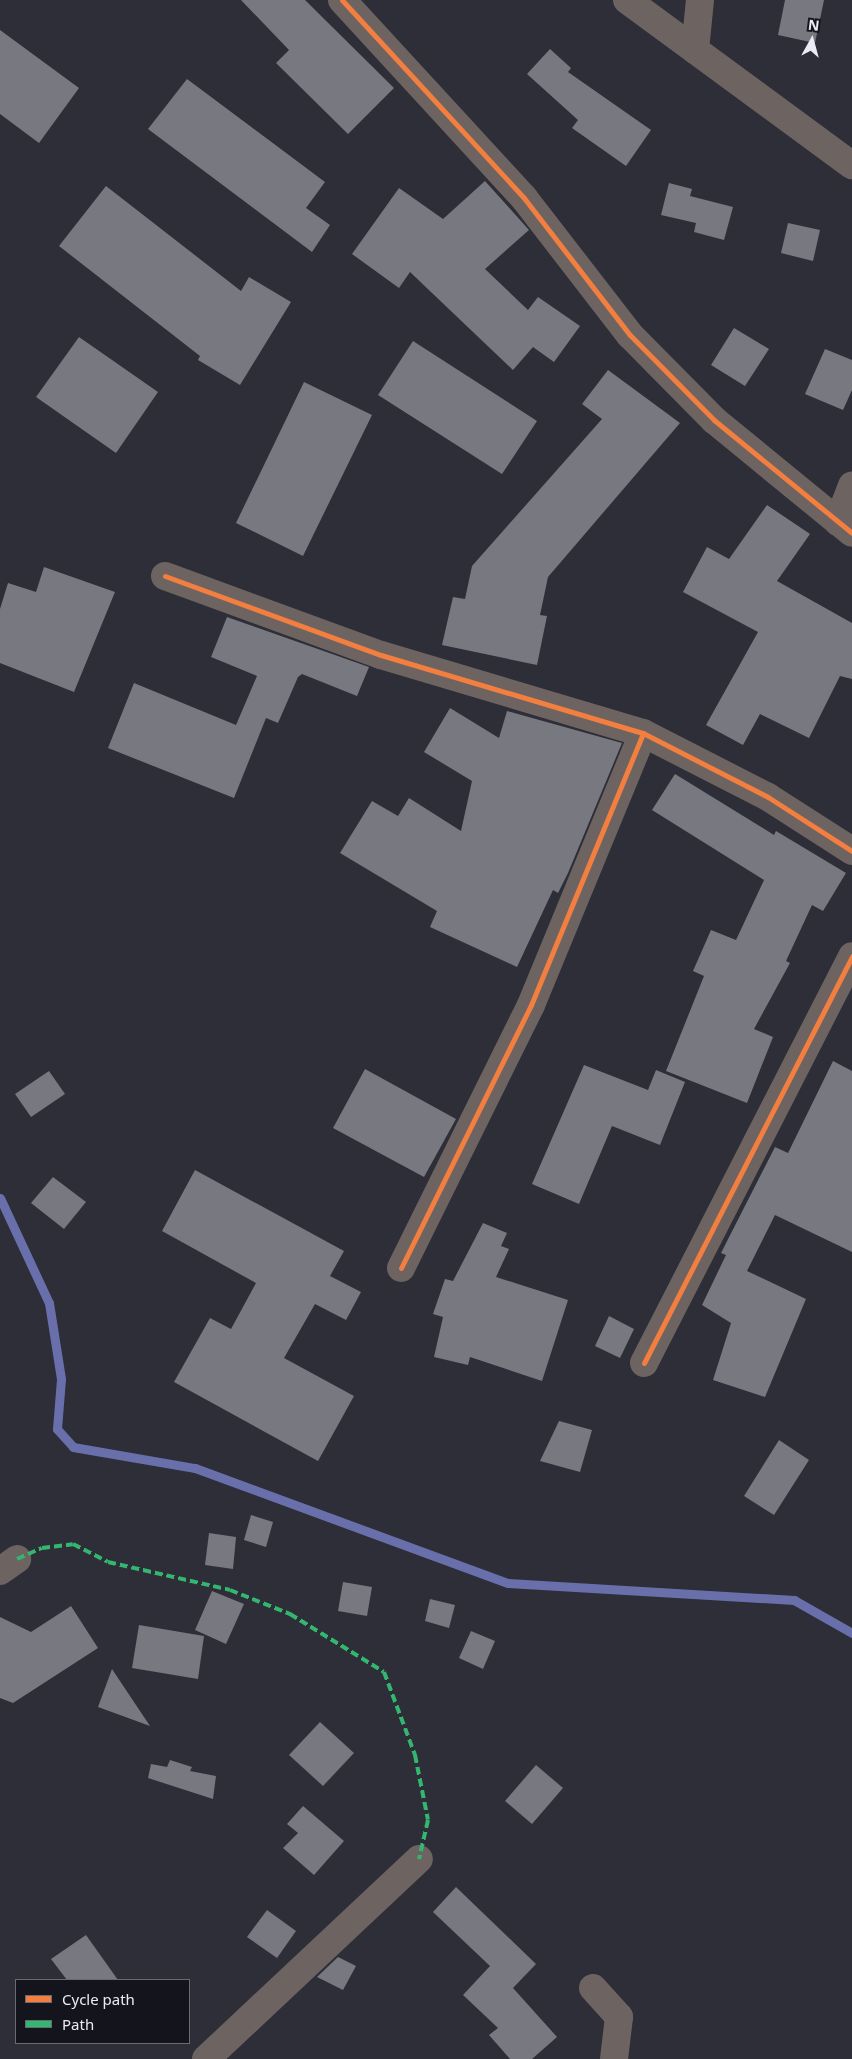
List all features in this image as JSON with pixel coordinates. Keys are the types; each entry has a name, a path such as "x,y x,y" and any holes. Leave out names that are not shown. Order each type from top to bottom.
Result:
{"street":[{"path":"342,0 524,198 630,335 714,420 845,528"},
{"path":"627,0 852,165"},
{"path":"695,50 700,0"},
{"path":"845,528 852,486"},
{"path":"165,576 381,655 643,734 768,797 852,851"},
{"path":"401,1268 531,1005 643,734"},
{"path":"644,1363 852,956"},
{"path":"206,2059 419,1859"},
{"path":"593,1988 619,2017 614,2059"}],"building":[{"path":"241,0 305,0 394,88 348,134 276,63 289,50"},
{"path":"785,0 824,0 815,43 778,35"},
{"path":"0,30 79,88 39,143 0,114"},
{"path":"550,49 571,68 568,72 651,130 626,166 572,128 578,120 527,74"},
{"path":"187,79 325,182 306,208 330,225 312,252 148,129"},
{"path":"485,181 529,230 485,269 528,310 538,297 580,326 554,362 533,347 513,370 410,272 399,288 352,254 399,188 443,219"},
{"path":"669,183 692,189 690,196 733,207 724,240 694,232 696,223 661,215"},
{"path":"106,186 241,291 249,277 291,302 240,385 198,360 200,356 59,246"},
{"path":"788,223 820,230 813,261 781,253"},
{"path":"734,328 769,349 745,386 711,365"},
{"path":"79,337 158,392 116,453 36,397"},
{"path":"413,341 537,421 502,474 378,395"},
{"path":"825,349 852,360 852,390 843,410 805,394"},
{"path":"608,370 680,423 548,577 540,615 547,616 537,665 442,645 453,597 465,599 472,566 602,419 582,404"},
{"path":"304,382 372,415 303,556 236,523"},
{"path":"767,505 810,534 777,581 852,623 852,679 840,676 809,738 760,714 743,745 706,725 758,632 683,592 707,547 729,559"},
{"path":"44,567 115,592 74,692 0,663 0,609 8,583 36,592"},
{"path":"227,617 369,667 357,696 302,674 298,677 278,723 266,718 234,798 108,748 134,683 236,725 257,676 211,657"},
{"path":"450,708 499,738 507,711 622,743 568,873 558,893 553,890 517,967 430,927 437,911 340,853 372,801 398,816 409,798 461,831 472,781 424,752"},
{"path":"675,774 774,835 776,831 846,873 823,911 812,905 786,961 790,963 754,1029 773,1037 747,1103 666,1071 704,976 693,971 711,930 736,940 764,880 652,810"},
{"path":"833,1061 852,1071 852,1252 775,1215 747,1271 806,1299 765,1397 713,1380 731,1323 702,1305 726,1255 721,1253 775,1147 788,1153"},
{"path":"584,1065 648,1090 656,1070 685,1082 660,1145 612,1126 579,1204 532,1184"},
{"path":"365,1069 456,1119 424,1177 333,1128"},
{"path":"49,1071 65,1094 31,1117 15,1094"},
{"path":"195,1170 344,1251 330,1276 361,1292 346,1320 315,1304 284,1358 354,1396 318,1461 174,1382 210,1318 231,1329 256,1283 162,1231"},
{"path":"53,1177 86,1202 64,1229 31,1203"},
{"path":"483,1223 507,1233 501,1246 509,1249 496,1277 568,1300 542,1381 470,1357 468,1365 434,1357 443,1317 433,1314 445,1279 453,1281"},
{"path":"609,1316 634,1329 620,1358 595,1346"},
{"path":"559,1421 592,1430 580,1472 540,1461"},
{"path":"779,1440 809,1460 774,1515 744,1496"},
{"path":"251,1515 273,1522 266,1547 244,1540"},
{"path":"209,1533 236,1537 233,1569 205,1565"},
{"path":"343,1582 372,1587 367,1616 338,1611"},
{"path":"212,1591 244,1604 226,1644 195,1630"},
{"path":"430,1599 455,1605 449,1628 425,1621"},
{"path":"71,1606 98,1648 13,1703 0,1698 0,1617 31,1632"},
{"path":"139,1625 204,1636 198,1679 132,1668"},
{"path":"471,1631 495,1641 483,1669 459,1658"},
{"path":"112,1669 150,1726 98,1707"},
{"path":"320,1722 354,1753 323,1786 289,1755"},
{"path":"170,1760 192,1767 190,1771 216,1776 213,1799 148,1778 151,1764 167,1767"},
{"path":"536,1765 563,1788 532,1824 505,1801"},
{"path":"303,1806 344,1841 314,1875 283,1848 298,1833 287,1824"},
{"path":"456,1887 536,1964 513,1988 557,2037 532,2059 510,2059 489,2035 498,2028 463,1995 490,1966 433,1912"},
{"path":"267,1910 296,1931 277,1958 247,1937"},
{"path":"86,1935 117,1979 66,1979 51,1959"},
{"path":"338,1957 356,1966 343,1990 317,1977"}],"waterway":[{"path":"0,1198 49,1303 61,1379 57,1429 73,1447 195,1468 508,1583 794,1600 852,1633"}],"marked path":[{"path":"17,1559 42,1548 73,1544 108,1562 230,1590 290,1614 384,1672 415,1755 428,1820 419,1859"}],"cycle path":[{"path":"342,0 524,198 630,335 714,420 852,533"},
{"path":"165,576 381,655 643,733 768,797 852,851"},
{"path":"401,1268 531,1005 643,733"},
{"path":"644,1363 852,956"}]}
